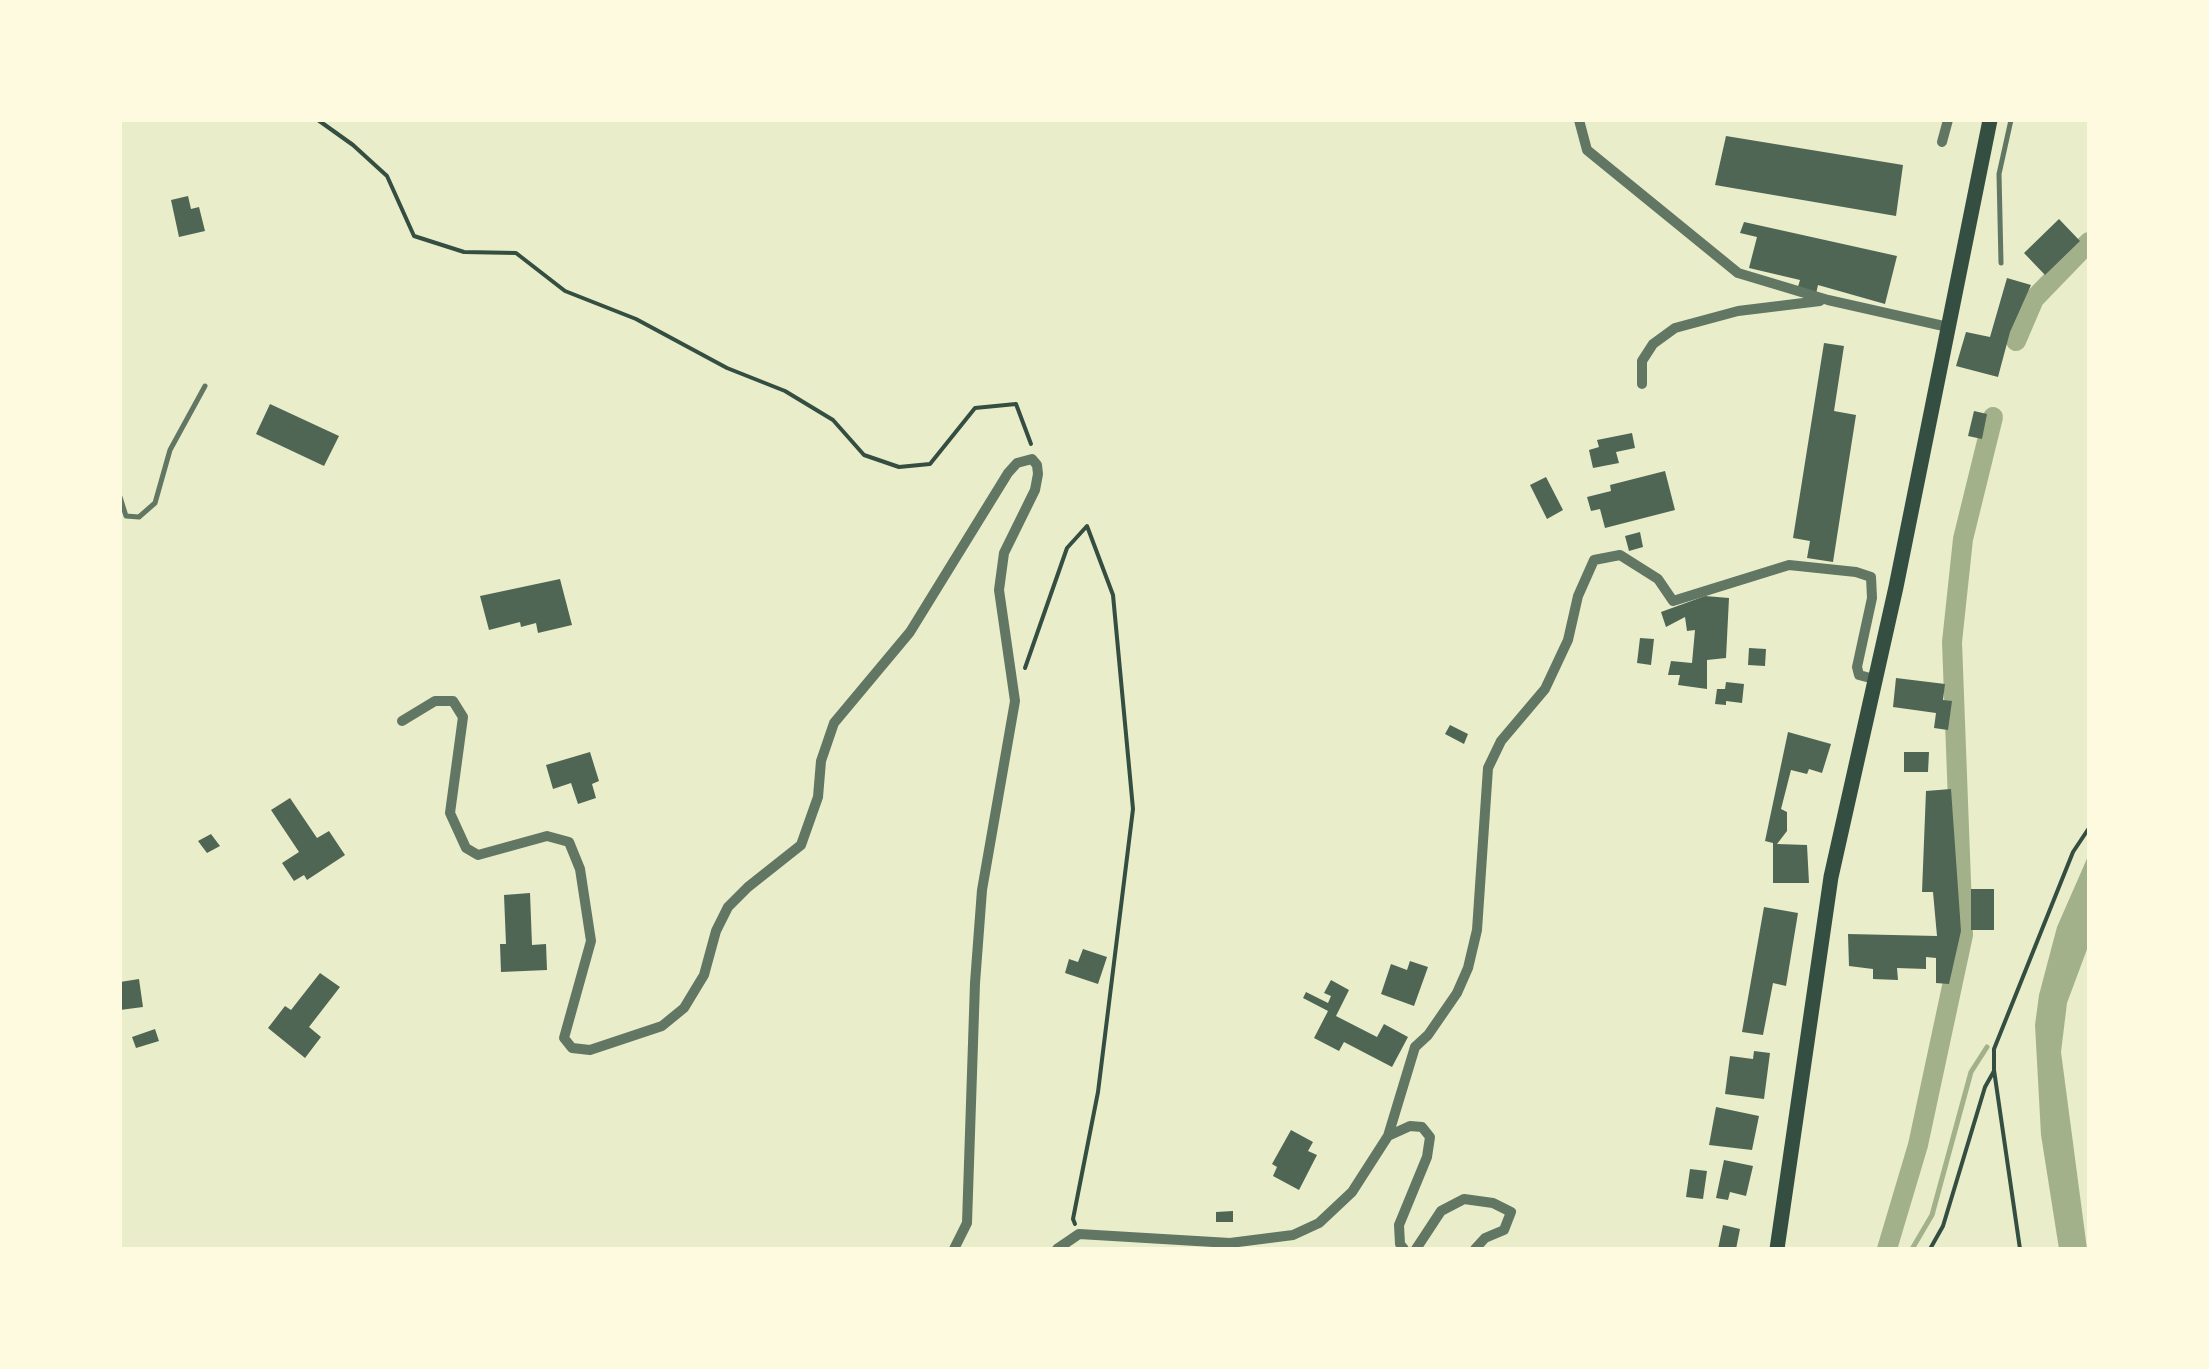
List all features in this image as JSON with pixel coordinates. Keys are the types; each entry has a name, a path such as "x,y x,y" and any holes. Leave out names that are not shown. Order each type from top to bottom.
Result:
{"main road":[{"path":"1777,1249 1831,877 1990,120"}],"street":[{"path":"1579,120 1586,150 1738,273 1828,300 1948,327"},
{"path":"1942,142 1948,120"},
{"path":"1642,384 1642,360 1654,344 1675,328 1738,311 1828,300"},
{"path":"402,721 434,700 453,700 463,717 450,812 466,848 478,854 547,836 569,842 580,869 592,941 564,1038 572,1048 590,1050 662,1026 684,1008 704,975 716,932 728,908 801,845 818,797 821,760 834,723 910,632 1016,462 1032,459 1038,474 1035,490 1004,553 998,590 1015,701 982,890 967,1222 954,1249"},
{"path":"1056,1249 1079,1234 1230,1243 1292,1235 1318,1224 1352,1192 1388,1136 1415,1047 1457,994 1468,968 1477,930 1488,768 1501,741 1544,689 1568,640 1578,596 1594,560 1620,555 1658,578 1673,601 1789,566 1871,577 1872,598 1857,668 1860,674 1874,679"},
{"path":"1388,1136 1410,1126 1422,1127 1430,1138 1427,1157 1399,1224 1404,1249"},
{"path":"1416,1249 1441,1211 1464,1200 1493,1203 1511,1212 1504,1230 1485,1238 1475,1249"}],"lane":[{"path":"2001,263 1998,174 2011,120"},
{"path":"120,497 126,516 139,518 155,502 170,450 205,386"}],"path":[{"path":"318,120 387,176 414,236 464,252 516,253 566,291 636,318 727,368 785,392 833,420 864,455 899,467 930,464 975,408 1016,404 1032,445 1032,459"},
{"path":"1015,701 1067,548 1088,526 1113,595 1132,809 1098,1092 1073,1219 1079,1234"},
{"path":"2020,1249 1994,1049 2073,852 2089,828"},
{"path":"1930,1249 1943,1226 1985,1087 1994,1070"}],"shaded area":[{"path":"2089,854 2089,944 2067,1003 2061,1052 2087,1249 2059,1249 2041,1135 2035,1025 2057,927"}],"building":[{"path":"1726,136 1903,165 1896,216 1715,185"},
{"path":"188,196 191,209 199,207 205,231 179,237 171,200"},
{"path":"2059,219 2080,241 2045,275 2024,253"},
{"path":"1744,222 1897,256 1885,304 1818,285 1816,294 1797,290 1800,280 1749,268 1757,237 1740,233"},
{"path":"2007,278 2031,285 2010,332 1998,377 1956,366 1966,332 1990,337"},
{"path":"1824,343 1844,346 1834,411 1856,415 1833,562 1807,558 1810,541 1793,538"},
{"path":"270,404 339,436 324,466 256,434"},
{"path":"1974,411 1987,414 1982,439 1968,436"},
{"path":"1632,433 1635,448 1616,452 1619,463 1593,468 1589,450 1599,447 1597,440"},
{"path":"1665,471 1675,510 1605,528 1600,509 1591,511 1587,497 1611,491 1610,485"},
{"path":"1546,477 1563,510 1547,519 1530,485"},
{"path":"1640,532 1643,547 1629,551 1625,536"},
{"path":"560,579 572,625 538,633 536,623 521,627 520,622 489,630 480,596"},
{"path":"1705,596 1729,598 1726,658 1707,660 1707,689 1678,685 1680,675 1668,675 1671,661 1692,663 1695,630 1687,631 1685,617 1666,627 1661,612"},
{"path":"1640,638 1654,639 1651,665 1637,663"},
{"path":"1749,648 1766,649 1765,666 1748,665"},
{"path":"1896,678 1945,684 1943,700 1952,701 1948,730 1934,728 1936,713 1893,707"},
{"path":"1726,682 1744,684 1742,703 1715,704 1717,689 1725,689"},
{"path":"1450,725 1468,734 1464,744 1445,734"},
{"path":"1788,732 1831,744 1822,773 1791,770 1781,809 1787,812 1787,831 1777,844 1807,845 1809,883 1773,883 1773,843 1765,841"},
{"path":"590,752 599,781 592,784 596,798 578,804 571,783 553,789 546,765"},
{"path":"1904,752 1929,752 1928,772 1904,772"},
{"path":"1951,789 1961,931 1949,984 1936,983 1936,958 1926,957 1926,969 1897,968 1898,980 1873,979 1873,969 1849,966 1848,934 1937,936 1933,892 1922,892 1926,791"},
{"path":"290,798 317,838 329,831 345,855 307,880 304,875 294,881 282,863 299,852 271,810"},
{"path":"211,834 220,846 207,853 198,841"},
{"path":"1971,889 1994,889 1994,930 1971,930"},
{"path":"530,893 532,945 546,944 547,970 501,972 500,944 506,944 504,895"},
{"path":"1764,907 1798,913 1786,986 1773,983 1763,1035 1742,1032"},
{"path":"1083,949 1107,957 1098,984 1065,973 1069,959 1078,962"},
{"path":"1410,961 1428,967 1414,1006 1381,994 1391,964 1407,970"},
{"path":"320,973 340,987 309,1027 321,1037 305,1058 268,1028 285,1006 291,1010"},
{"path":"139,979 143,1007 120,1010 120,982"},
{"path":"1331,980 1349,990 1336,1016 1377,1037 1384,1024 1408,1037 1392,1067 1344,1042 1339,1051 1314,1038 1328,1011 1303,998 1306,992 1328,1003 1331,996 1324,993"},
{"path":"155,1029 159,1041 136,1048 132,1037"},
{"path":"1754,1051 1770,1053 1764,1099 1725,1094 1730,1056 1753,1059"},
{"path":"1716,1107 1759,1116 1752,1150 1709,1145"},
{"path":"1291,1130 1313,1142 1308,1151 1317,1155 1299,1190 1273,1176 1277,1167 1272,1164"},
{"path":"1724,1160 1753,1166 1746,1196 1730,1192 1728,1200 1716,1198"},
{"path":"1690,1169 1707,1171 1703,1199 1686,1197"},
{"path":"1233,1211 1233,1222 1216,1222 1216,1212"},
{"path":"1723,1225 1740,1229 1736,1249 1718,1249"}],"waterway":[{"path":"2016,341 2034,299 2089,242"},
{"path":"1887,1249 1918,1145 1963,935 1952,642 1963,539 1993,417"},
{"path":"1912,1249 1932,1215 1971,1072 1987,1047"}]}
